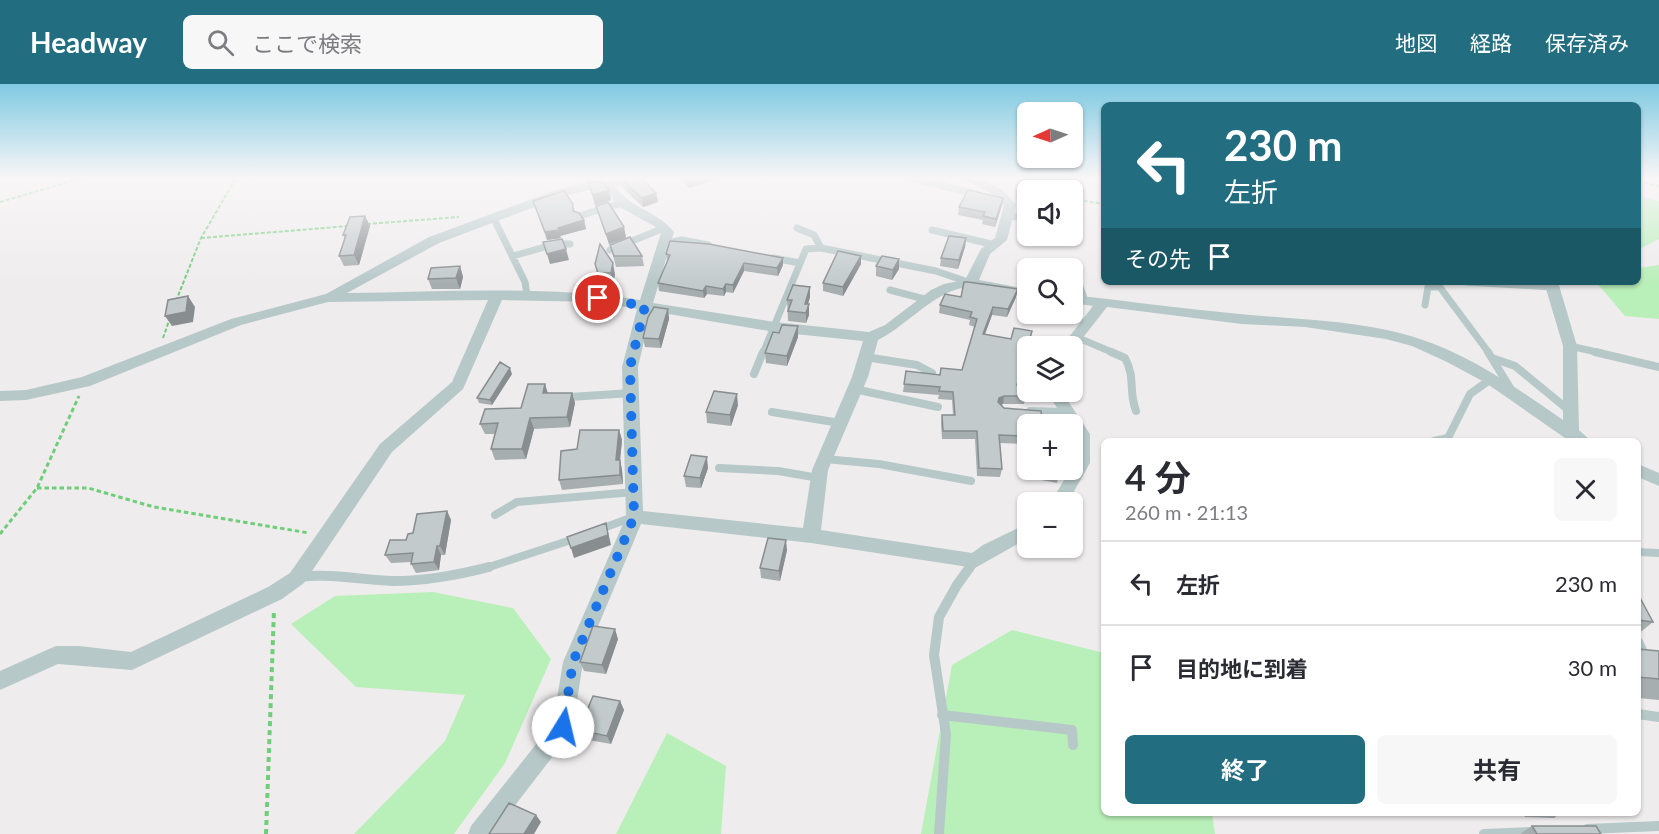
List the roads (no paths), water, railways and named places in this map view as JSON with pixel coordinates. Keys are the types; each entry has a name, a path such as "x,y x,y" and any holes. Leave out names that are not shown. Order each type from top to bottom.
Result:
{"street":[{"path":"328,298 434,240 509,213"},
{"path":"479,834 563,727 573,662 634,517 630,367 645,306 668,232 639,213"},
{"path":"971,283 979,260 991,244 1001,240 1007,213"},
{"path":"0,396 26,395 85,382 236,322 328,298 527,295 598,298 775,327 871,337 890,328 950,287 971,283 1017,291"},
{"path":"1552,285 1570,346 1571,412 1577,437"},
{"path":"0,681 56,655 79,655 132,661 275,593 297,578 386,448 458,385 497,296"},
{"path":"1083,300 1242,320 1305,322 1387,334 1417,343 1452,358 1491,379 1577,437"},
{"path":"1078,336 1103,303"},
{"path":"812,536 819,478 854,389 871,337"},
{"path":"1060,402 1082,434 1082,464 1066,492"},
{"path":"1641,471 1659,480"},
{"path":"634,517 812,536 975,561 989,550 1017,536"}],"lane":[{"path":"579,216 589,213"},
{"path":"494,219 525,282 527,295"},
{"path":"610,250 664,228"},
{"path":"797,228 814,235 821,248"},
{"path":"932,230 991,244"},
{"path":"664,243 682,240 715,246"},
{"path":"513,256 555,244 570,244"},
{"path":"754,374 806,249 821,248 936,271 971,283"},
{"path":"768,257 800,263"},
{"path":"1425,304 1428,287 1438,285 1492,358 1514,394"},
{"path":"890,290 928,300"},
{"path":"1083,345 1125,358 1133,374 1130,394 1136,411"},
{"path":"1570,346 1659,367"},
{"path":"865,357 917,364 932,373"},
{"path":"1492,358 1515,366 1571,412"},
{"path":"1448,438 1470,394 1491,379"},
{"path":"854,389 938,407"},
{"path":"570,397 632,393"},
{"path":"1024,411 1067,412"},
{"path":"772,412 840,423"},
{"path":"825,459 879,464 971,481"},
{"path":"719,468 778,471 819,478"},
{"path":"495,515 517,502 635,492"},
{"path":"297,578 319,574 393,581 443,579 528,556 634,517"},
{"path":"1641,552 1659,553"},
{"path":"939,834 946,734 934,655 939,617 957,585 975,561"},
{"path":"1641,714 1659,717"},
{"path":"942,715 1072,730 1073,745"},
{"path":"1577,830 1659,826"},
{"path":"1484,834 1542,831"}]}
